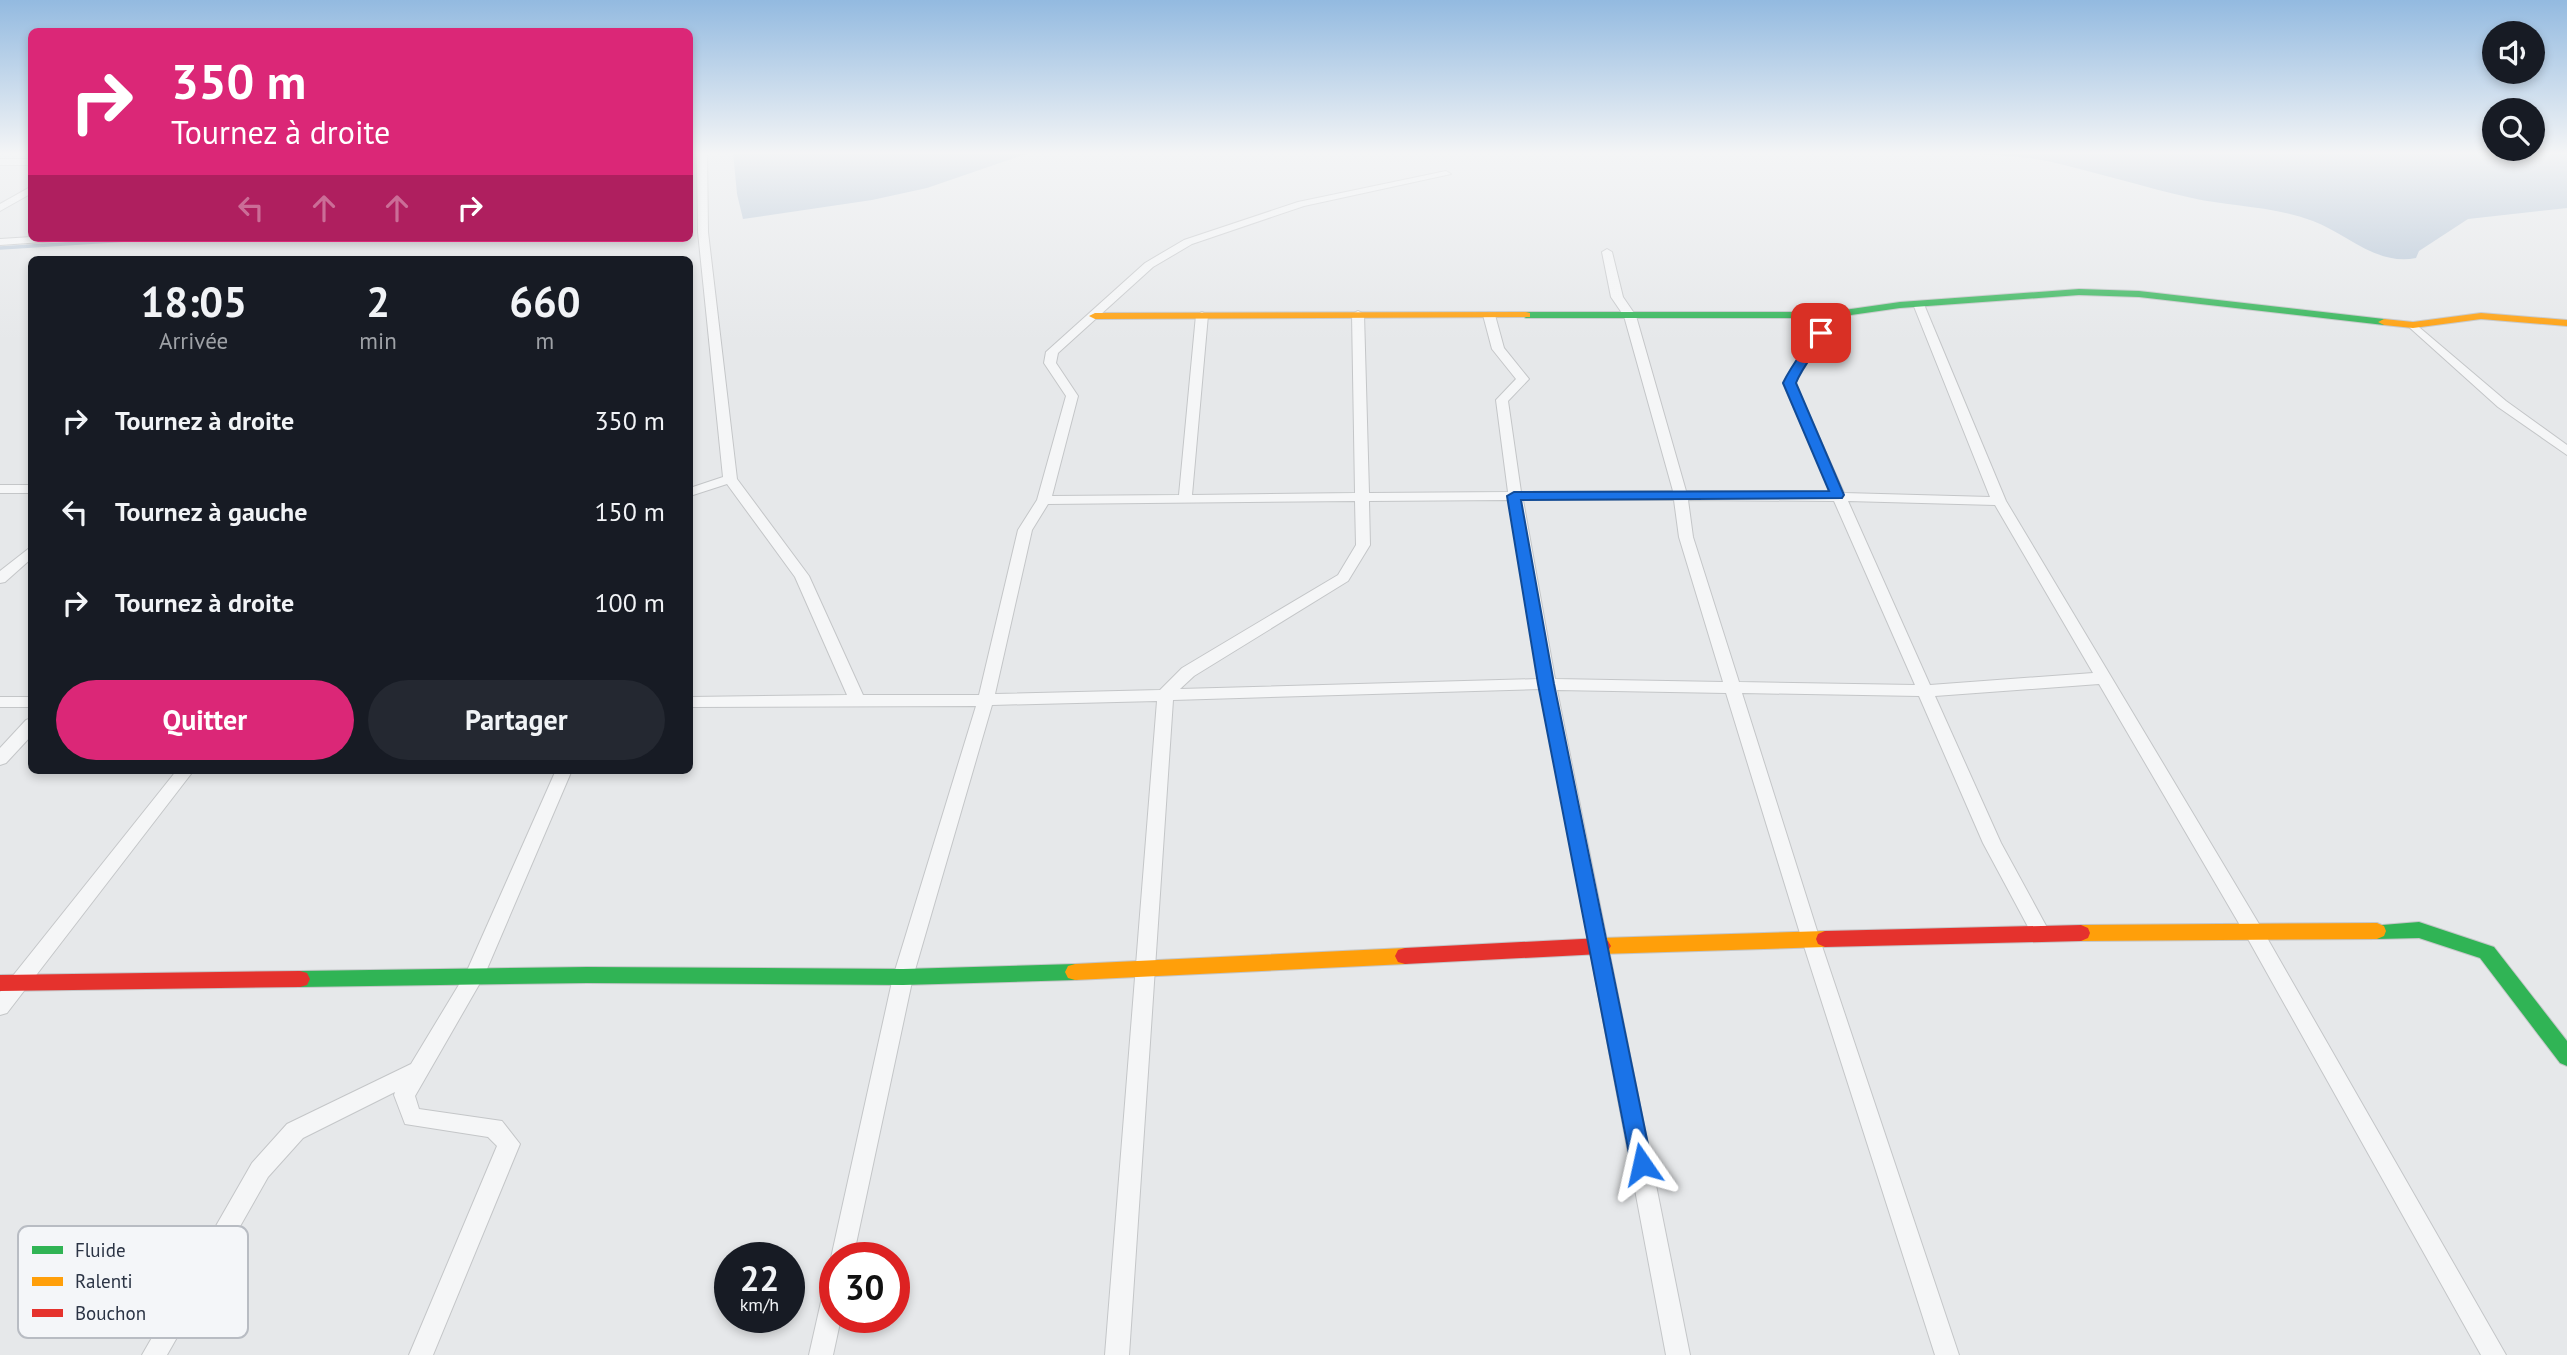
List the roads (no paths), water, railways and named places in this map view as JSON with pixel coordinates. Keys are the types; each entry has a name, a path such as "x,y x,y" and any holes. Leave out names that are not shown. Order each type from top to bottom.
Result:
{"street":[{"path":"703,215 730,479 802,576 857,700"},
{"path":"845,1242 903,977 986,700 1025,530 1044,500 1072,396 1050,363 1052,352 1149,265 1188,242 1269,215"},
{"path":"0,242 28,240"},
{"path":"1607,253 1617,296 1630,316 1681,494 1686,537 1811,940 1947,1355"},
{"path":"1095,316 1830,315 1919,304 2079,292 2138,294 2413,325 2481,316 2567,323"},
{"path":"1919,304 1999,501 2255,934 2494,1355"},
{"path":"1117,1355 1165,694 1188,672 1343,578 1363,545 1358,314"},
{"path":"1185,499 1202,315"},
{"path":"1489,315 1498,349 1523,379 1502,400 1514,496 1546,684 1600,946 1678,1355"},
{"path":"1830,315 1789,383 1992,844 2041,933"},
{"path":"2413,325 2502,404 2567,451"},
{"path":"693,491 730,479"},
{"path":"0,489 28,489"},
{"path":"1044,500 1681,494 1837,495 1999,501"},
{"path":"0,579 28,554"},
{"path":"693,702 986,700 1546,684 1923,691 2103,678"},
{"path":"0,702 28,702"},
{"path":"0,759 28,728"},
{"path":"0,1007 9,983 183,774"},
{"path":"421,1355 509,1144 494,1128 412,1117 404,1095 474,976 562,774"},
{"path":"9,983 474,976 903,977 1145,970 1600,946 2041,933 2255,934 2419,930 2487,952 2567,1057"},
{"path":"228,1226 260,1170 295,1131 419,1070"},
{"path":"821,1355 826,1333"},
{"path":"154,1355 164,1338"}],"water":[{"path":"742,215 769,215 743,219"},
{"path":"2295,215 2502,215 2468,219 2419,251 2416,258 2402,259 2375,253 2313,221"}],"waterway":[{"path":"0,248 96,242"}]}
